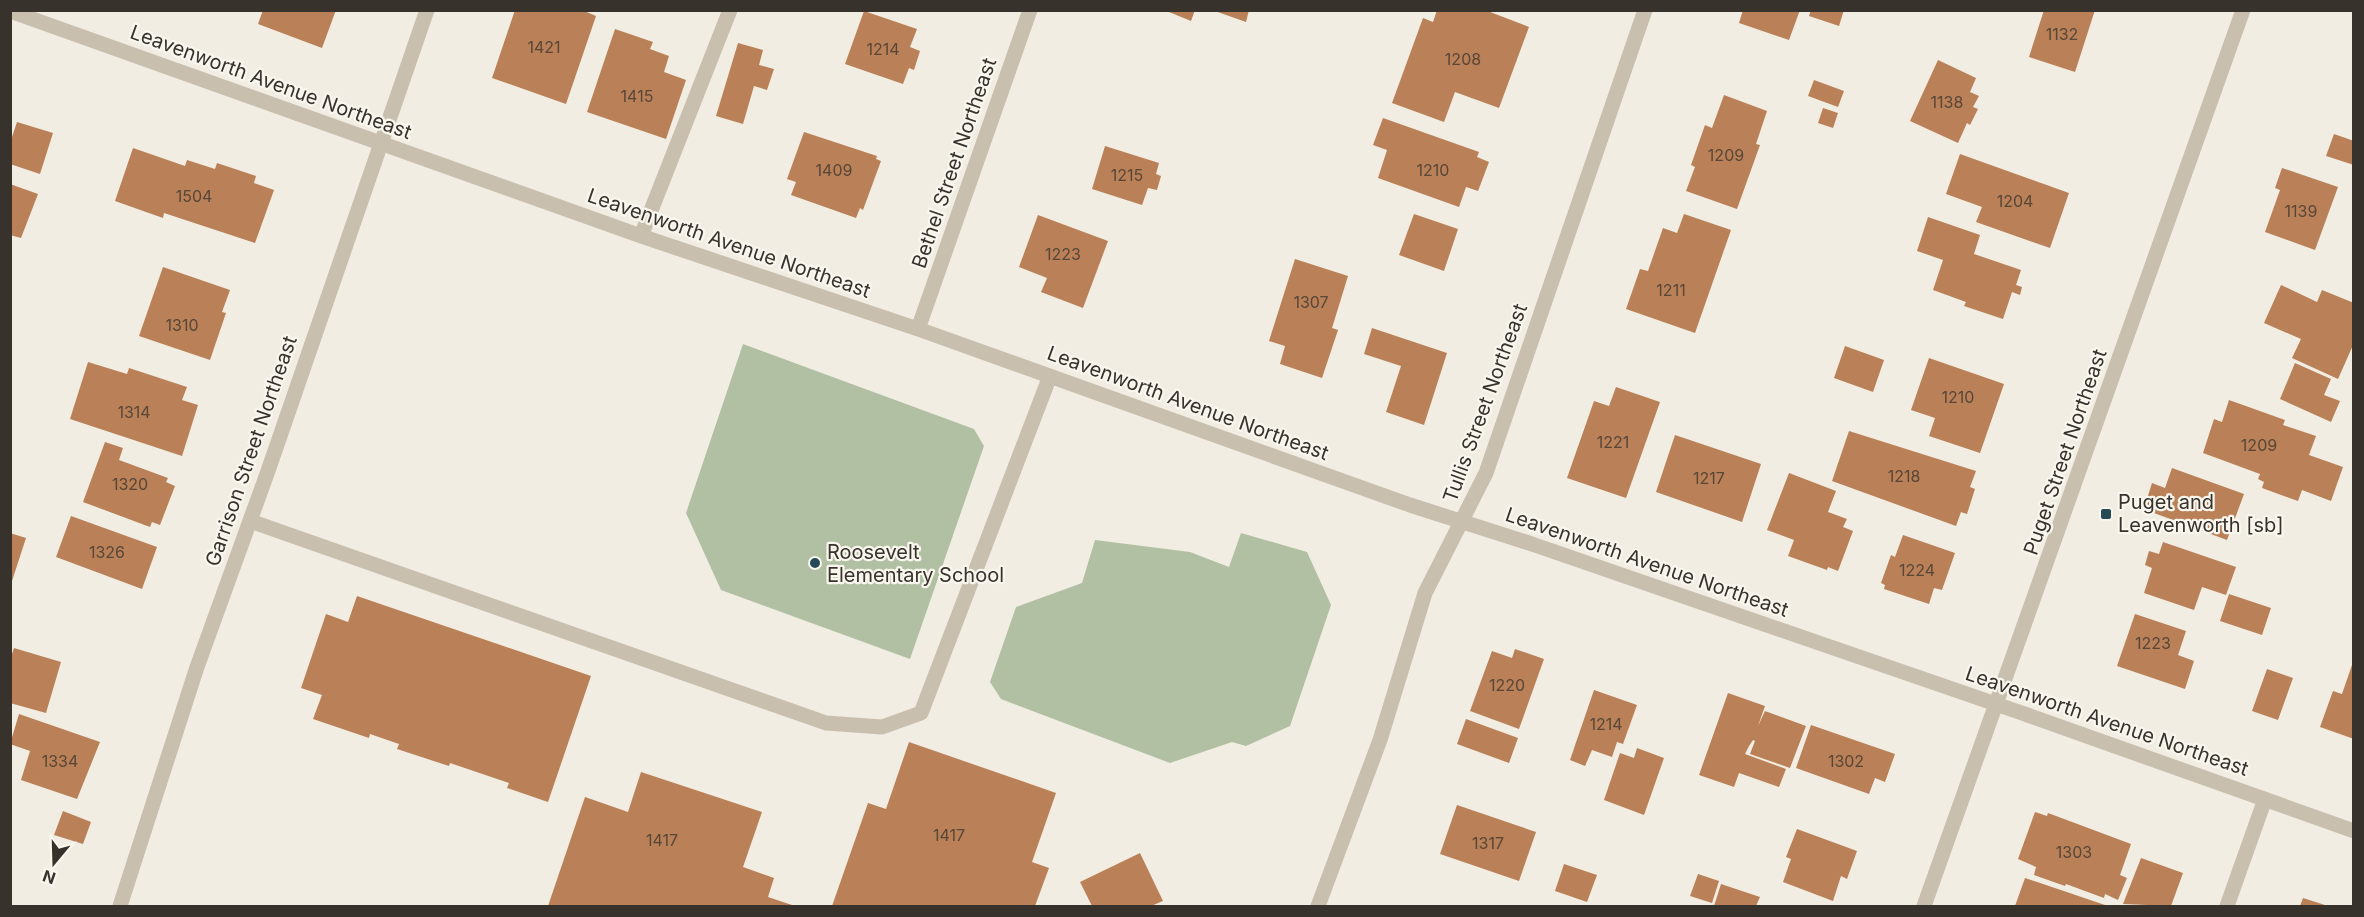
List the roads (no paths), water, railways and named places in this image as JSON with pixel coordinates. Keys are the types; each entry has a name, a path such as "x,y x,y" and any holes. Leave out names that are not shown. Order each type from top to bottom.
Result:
{"street":[{"name":"Garrison Street Northeast","path":"120,906 197,667 427,10"},
{"path":"642,236 730,10"},
{"name":"Bethel Street Northeast","path":"918,329 1030,10"},
{"name":"Tullis Street Northeast","path":"1318,906 1380,740 1425,593 1486,473 1645,10"},
{"name":"Puget Street Northeast","path":"1924,906 1998,705 2243,10"},
{"name":"Leavenworth Avenue Northeast","path":"10,11 642,236 918,329 1462,523 1529,543 2354,831"},
{"path":"250,520 826,723 882,727 921,713 1050,376"},
{"path":"2227,906 2265,799"}],"place":[{"name":"Puget and Leavenworth [sb]","path":"2106,514"},
{"name":"Roosevelt Elementary School","path":"815,563"}]}
